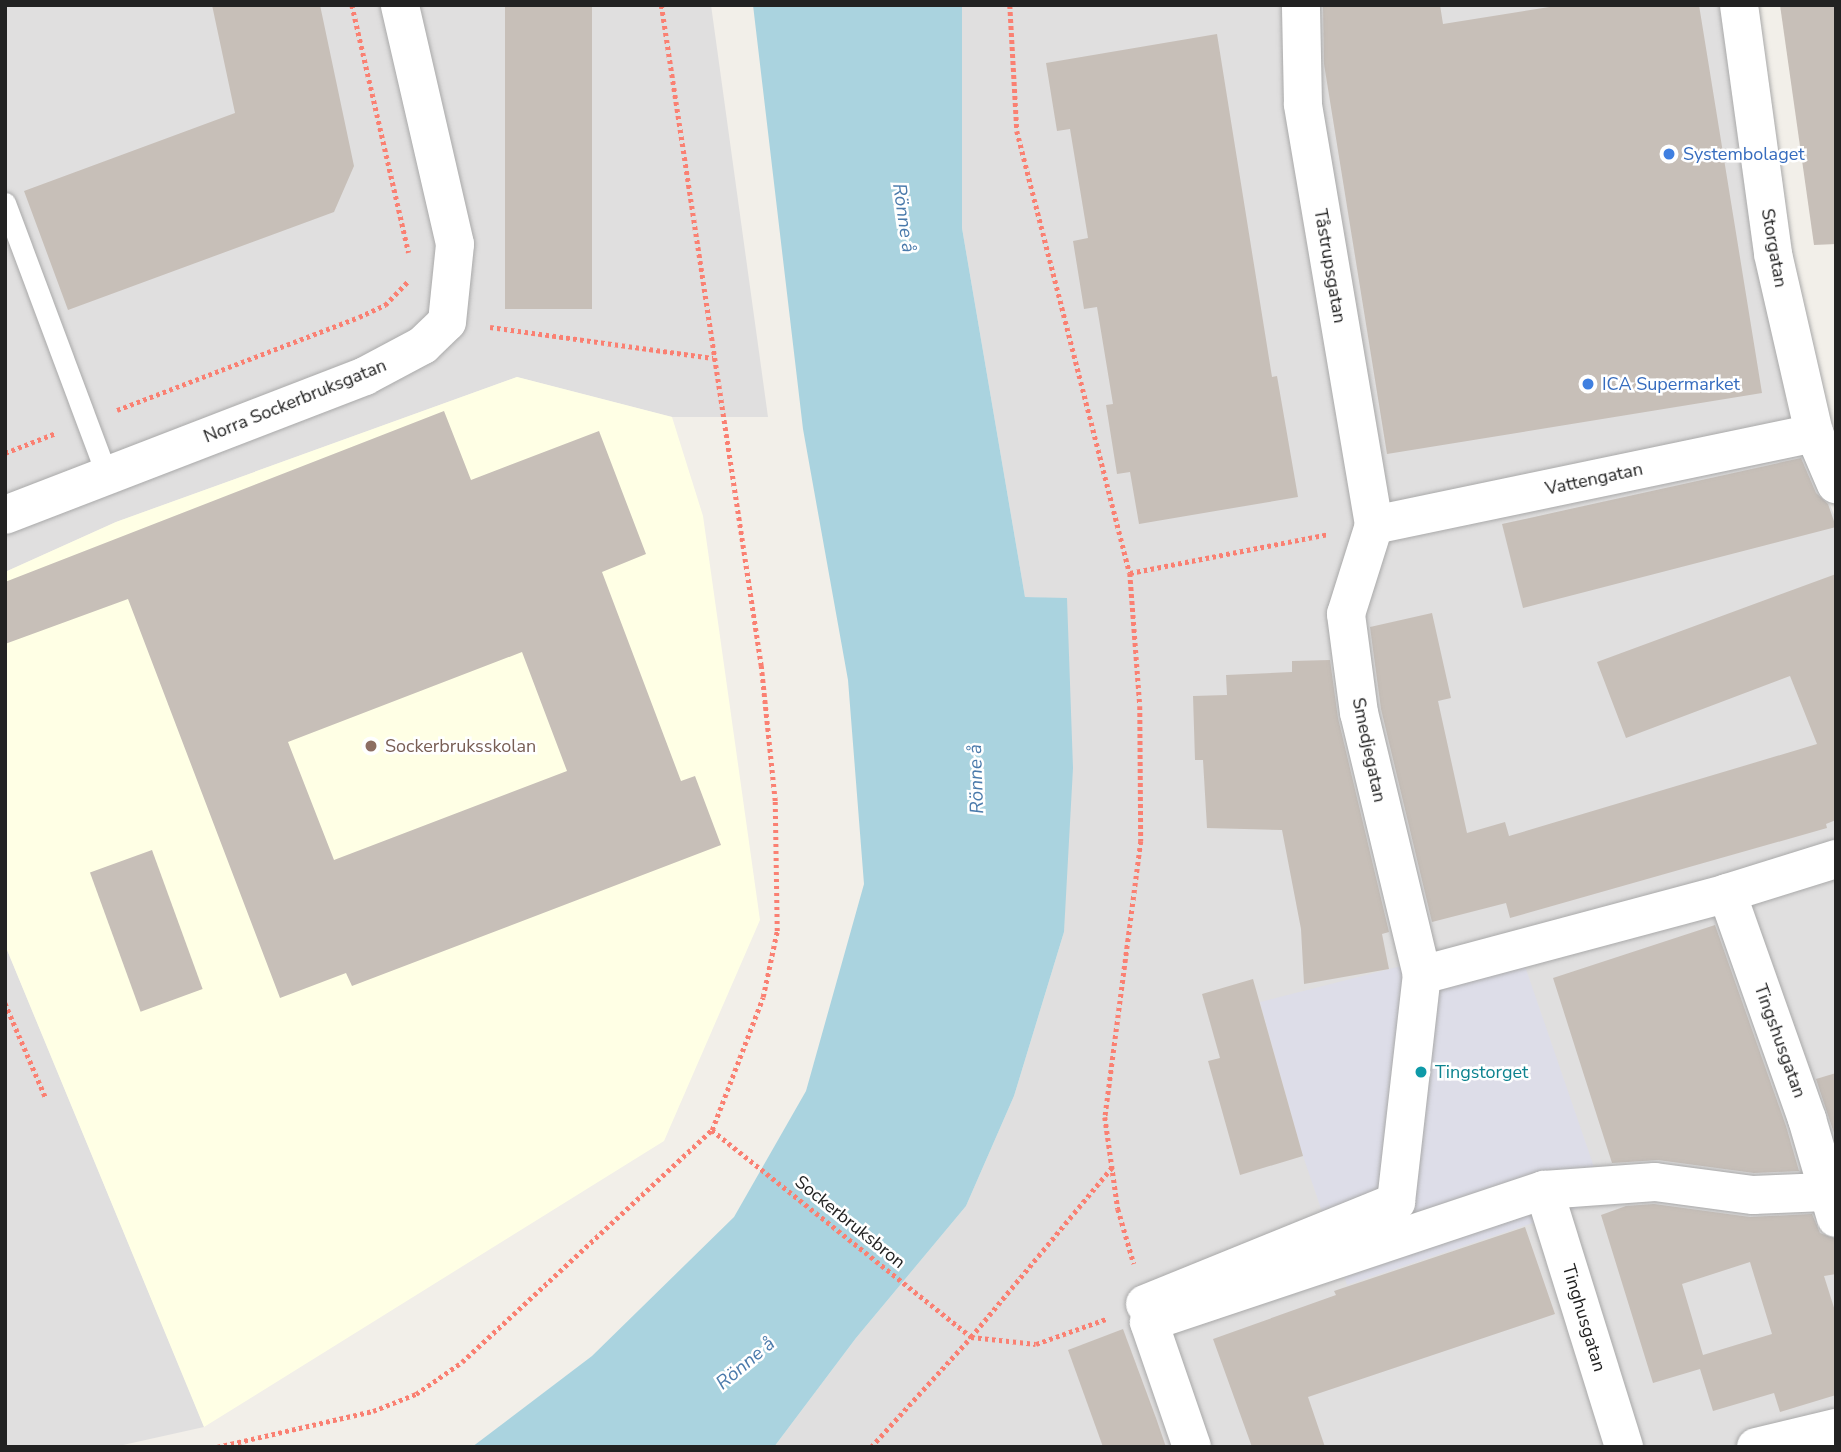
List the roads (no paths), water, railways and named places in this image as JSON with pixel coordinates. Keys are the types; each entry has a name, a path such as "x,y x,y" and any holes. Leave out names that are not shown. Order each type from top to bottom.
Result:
{"street":[{"name":"Norra Sockerbruksgatan","path":"5,515 365,376 423,345 447,322 455,244 400,5"},
{"name":"Tåstrupsgatan","path":"1301,5 1303,104 1374,525"},
{"name":"Storgatan","path":"1739,5 1773,254 1814,433 1836,484"},
{"name":"Vattengatan","path":"1374,525 1814,433"},
{"name":"Smedjegatan","path":"1374,525 1346,614 1359,713 1422,975"},
{"path":"1147,1313 1396,1202 1422,975 1727,893 1836,859"},
{"name":"Tingshusgatan","path":"1544,1190 1655,1182 1831,1205 1807,1119 1727,893"},
{"path":"1147,1313 1544,1190"},
{"name":"Tinghusgatan","path":"1544,1190 1624,1447"},
{"path":"1147,1313 1192,1447"},
{"path":"1756,1447 1836,1428"}],"lane":[{"path":"5,203 107,476"}],"water":[{"name":"Rönne å","path":"753,5 962,5 962,228 1025,597 1067,598 1073,768 1064,932 1014,1096 966,1206 856,1338 774,1447 472,1447 592,1356 734,1217 806,1091 864,884 848,680 803,429"}],"place":[{"name":"Systembolaget","path":"1669,154"},
{"name":"ICA Supermarket","path":"1588,384"},
{"name":"Sockerbruksskolan","path":"371,746"},
{"name":"Tingstorget","path":"1421,1072"}]}
